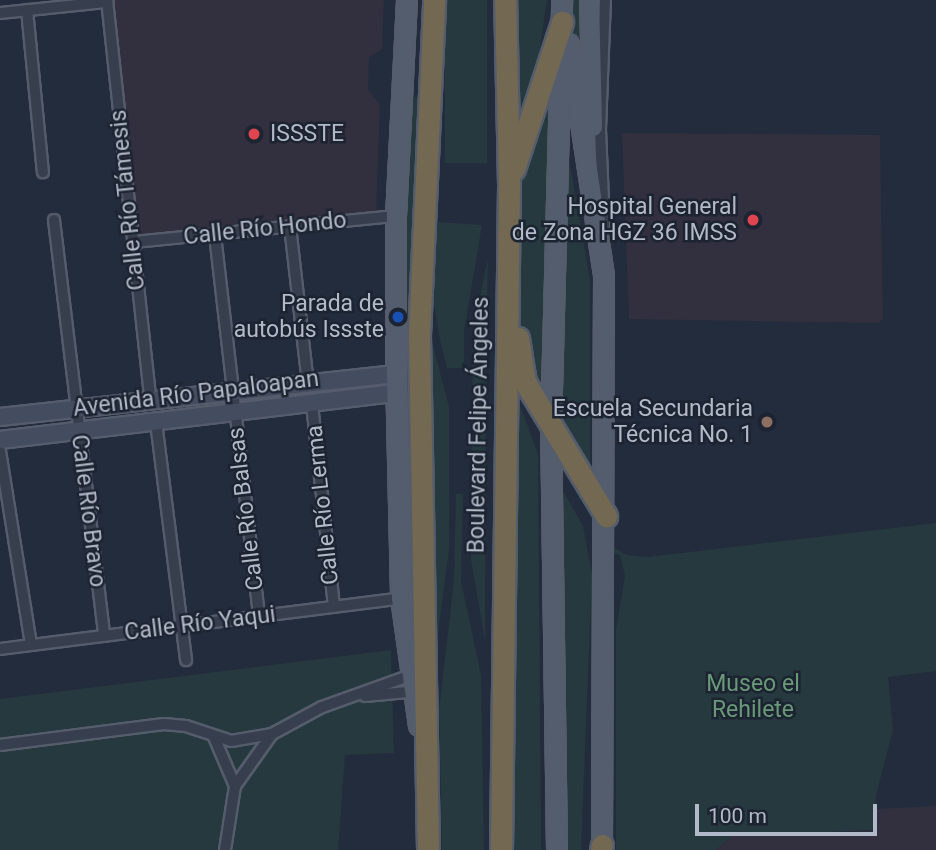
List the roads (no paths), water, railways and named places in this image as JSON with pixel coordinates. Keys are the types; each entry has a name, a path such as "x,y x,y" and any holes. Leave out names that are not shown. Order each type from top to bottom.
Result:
{"highway":[{"path":"428,850 426,764 418,682 419,335 434,0"},
{"name":"Boulevard Felipe Ángeles","path":"500,850 509,184 505,0"},
{"path":"509,184 562,9"},
{"path":"507,244 516,288 519,357 525,382 606,516"}],"main road":[{"path":"404,121 407,0"},
{"path":"418,0 396,216 401,598 418,682"},
{"path":"428,0 433,31"},
{"path":"590,0 594,187"},
{"path":"562,9 594,187 604,276 606,516 602,848"},
{"path":"557,850 551,429 562,9"}],"street":[{"path":"604,276 600,129 605,0"},
{"path":"0,13 107,1"},
{"name":"Calle Río Támesis","path":"107,1 150,399"},
{"path":"27,10 43,172"},
{"name":"Calle Río Hondo","path":"134,242 396,216"},
{"name":"Calle Río Bravo","path":"54,220 74,408 104,636"},
{"path":"290,226 308,384"},
{"name":"Calle Río Balsas","path":"215,234 259,616"},
{"name":"Avenida Río Papaloapan","path":"0,416 396,374"},
{"name":"Avenida Río Papaloapan","path":"0,440 397,393"},
{"name":"Calle Río Lerma","path":"312,404 334,607"},
{"path":"156,422 186,660"},
{"path":"0,451 31,645"},
{"name":"Calle Río Yaqui","path":"0,649 401,598"},
{"path":"0,746 164,724 186,726 214,737 251,740 272,734 322,707 418,682"},
{"path":"358,696 418,682"},
{"path":"225,850 235,786 272,734"},
{"path":"214,737 235,786"}],"place":[{"name":"ISSSTE","path":"254,134"},
{"name":"Hospital General de Zona HGZ 36 IMSS","path":"753,220"},
{"name":"Parada de autobús Issste","path":"398,317"},
{"name":"Escuela Secundaria Técnica No. 1","path":"767,422"}],"park label":[{"name":"Museo el Rehilete","path":"753,697"}]}
